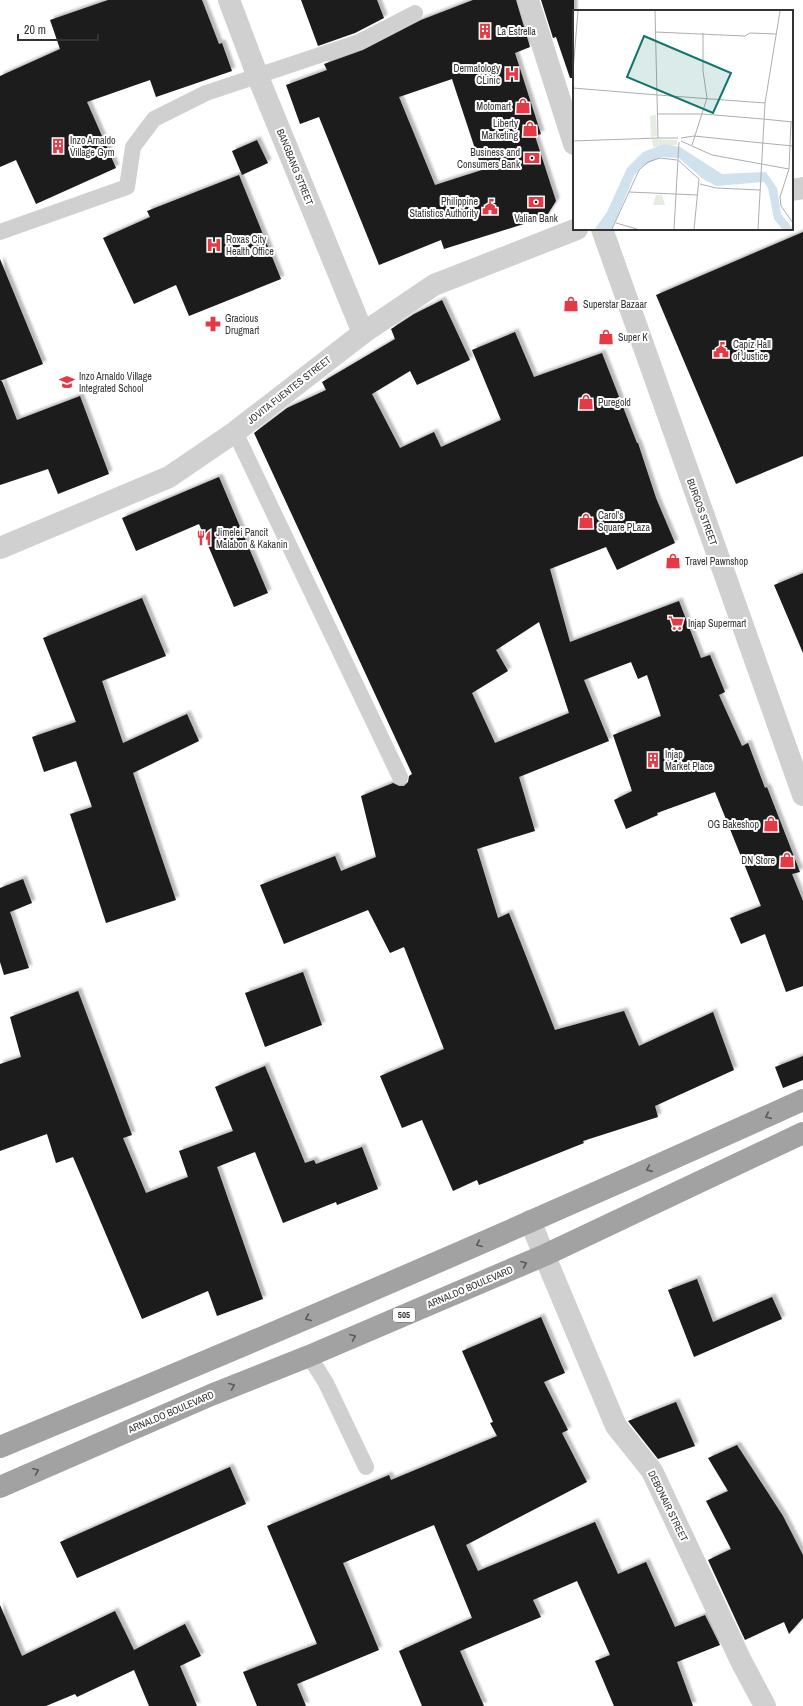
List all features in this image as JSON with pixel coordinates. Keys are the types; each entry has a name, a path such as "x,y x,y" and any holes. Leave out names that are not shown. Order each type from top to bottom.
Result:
{"highway":[{"path":"0,1447 200,1365 803,1100"},
{"name":"ARNALDO BOULEVARD","path":"0,1487 211,1395 309,1356 545,1255 803,1133"}],"street":[{"name":"BANGBANG STREET","path":"229,0 258,77 363,332"},
{"path":"528,0 573,141"},
{"path":"793,190 803,188"},
{"name":"JOVITA FUENTES STREET","path":"0,548 169,477 235,432 363,332 434,285 573,230"},
{"name":"BURGOS STREET","path":"602,230 803,795"},
{"name":"DEBONAIR STREET","path":"530,1221 616,1426 652,1472 741,1661 765,1706"}],"lane":[{"path":"0,232 127,187 132,147 154,119 206,93 258,77 359,42 415,13"},
{"path":"235,432 400,777"},
{"path":"309,1356 326,1383 366,1467"}],"building":[{"path":"108,0 202,0 219,44 222,43 232,71 156,97 150,80 87,102 116,168 36,204 16,160 0,167 0,76 60,49 50,20"},
{"path":"301,0 377,0 384,18 355,33 318,46"},
{"path":"473,0 516,0 530,47 515,53 541,134 535,136 556,201 546,217 444,249 441,240 379,265 319,117 300,124 286,85 327,70 324,64 363,50 421,20","holes":["452,79 482,170 435,185 399,97"]},
{"path":"541,0 574,0 573,78 570,78 556,37 553,38"},
{"path":"257,140 268,163 242,175 232,151"},
{"name":"Roxas City Health Office","path":"239,175 281,279 189,316 176,285 134,304 103,238 150,217 147,211"},
{"name":"Capiz Hall of Justice","path":"803,232 803,456 736,484 656,295"},
{"path":"0,259 43,364 0,381"},
{"path":"442,300 470,360 417,385 410,371 372,394 400,448 434,432 441,447 501,420 472,350 515,332 534,377 602,353 638,443 656,498 675,543 617,570 606,547 550,569 570,642 679,601 701,658 710,655 725,692 719,695 742,746 748,743 765,788 767,787 800,872 792,874 803,901 803,986 786,992 765,934 741,944 730,918 761,906 715,792 657,813 658,815 626,829 614,800 632,791 613,735 661,716 647,675 638,679 631,662 584,680 609,741 519,777 535,831 477,849 498,918 509,913 555,1030 624,1011 639,1046 713,1012 734,1070 655,1106 658,1117 583,1141 584,1143 479,1185 477,1180 453,1191 422,1120 402,1128 380,1076 444,1049 404,947 390,953 368,910 284,944 260,885 335,856 341,871 376,857 361,796 393,783 399,786 404,786 408,782 409,776 412,774 254,433 287,408 326,390 322,382 395,339 391,329 414,314","holes":["539,622 569,713 495,743 472,693 508,671 496,650"]},
{"path":"0,381 2,381 17,420 80,396 109,474 58,494 48,469 0,485"},
{"path":"219,477 268,593 234,607 199,524 136,551 122,518"},
{"path":"803,573 803,653 774,585"},
{"path":"142,598 166,656 102,681 123,743 187,714 199,741 133,773 176,900 106,923 70,814 92,807 76,761 44,772 32,737 76,722 43,638"},
{"path":"23,879 32,903 10,912 29,968 4,975 0,962 0,888"},
{"path":"303,972 322,1025 265,1047 245,993"},
{"path":"78,991 132,1135 123,1138 146,1193 188,1177 179,1151 233,1131 215,1087 265,1066 305,1163 314,1160 316,1164 362,1147 378,1189 337,1205 336,1202 283,1223 255,1152 217,1167 263,1299 217,1316 208,1291 142,1319 73,1157 56,1163 47,1134 0,1151 0,1064 21,1057 10,1017"},
{"path":"803,1056 803,1080 783,1088 775,1067"},
{"path":"697,1279 713,1322 772,1297 782,1319 694,1357 668,1290"},
{"path":"541,1317 565,1373 544,1382 568,1430 562,1433 587,1482 466,1545 478,1571 595,1522 618,1574 646,1562 675,1627 705,1615 720,1645 677,1662 693,1706 614,1706 595,1661 610,1655 577,1581 533,1600 541,1617 460,1651 484,1706 422,1706 399,1651 472,1618 434,1525 343,1563 379,1650 297,1684 306,1706 257,1706 243,1672 317,1644 267,1526 389,1475 391,1480 497,1436 490,1423 493,1422 462,1351"},
{"path":"676,1402 695,1446 658,1459 628,1421"},
{"path":"737,1445 783,1516 803,1555 803,1618 789,1634 784,1622 745,1640 708,1560 731,1549 706,1501 728,1491 708,1458"},
{"path":"230,1467 246,1504 77,1578 60,1542"},
{"path":"0,1605 22,1656 115,1611 134,1650 185,1624 201,1656 180,1666 197,1706 149,1706 134,1670 77,1697 75,1694 46,1706 0,1706"}],"place":[{"name":"La Estrella","path":"485,31"},
{"name":"Dermatology CLinic","path":"512,74"},
{"name":"Motomart","path":"523,106"},
{"name":"Liberty Marketing","path":"530,129"},
{"name":"Inzo Arnaldo Village Gym","path":"58,146"},
{"name":"Business and Consumers Bank","path":"532,158"},
{"name":"Valian Bank","path":"536,202"},
{"name":"Philippine Statistics Authority","path":"490,207"},
{"name":"Roxas City Health Office","path":"214,245"},
{"name":"Superstar Bazaar","path":"571,304"},
{"name":"Gracious Drugmart","path":"213,324"},
{"name":"Super K","path":"606,337"},
{"name":"Capiz Hall of Justice","path":"721,350"},
{"name":"Inzo Arnaldo Village Integrated School","path":"67,382"},
{"name":"Puregold","path":"586,402"},
{"name":"Carol's Square PLaza","path":"586,521"},
{"name":"Jimelei Pancit Malabon & Kakanin","path":"204,538"},
{"name":"Travel Pawnshop","path":"673,561"},
{"name":"Injap Supermart","path":"676,623"},
{"name":"Injap Market Place","path":"653,760"},
{"name":"OG Bakeshop","path":"771,824"},
{"name":"DN Store","path":"787,860"}]}
